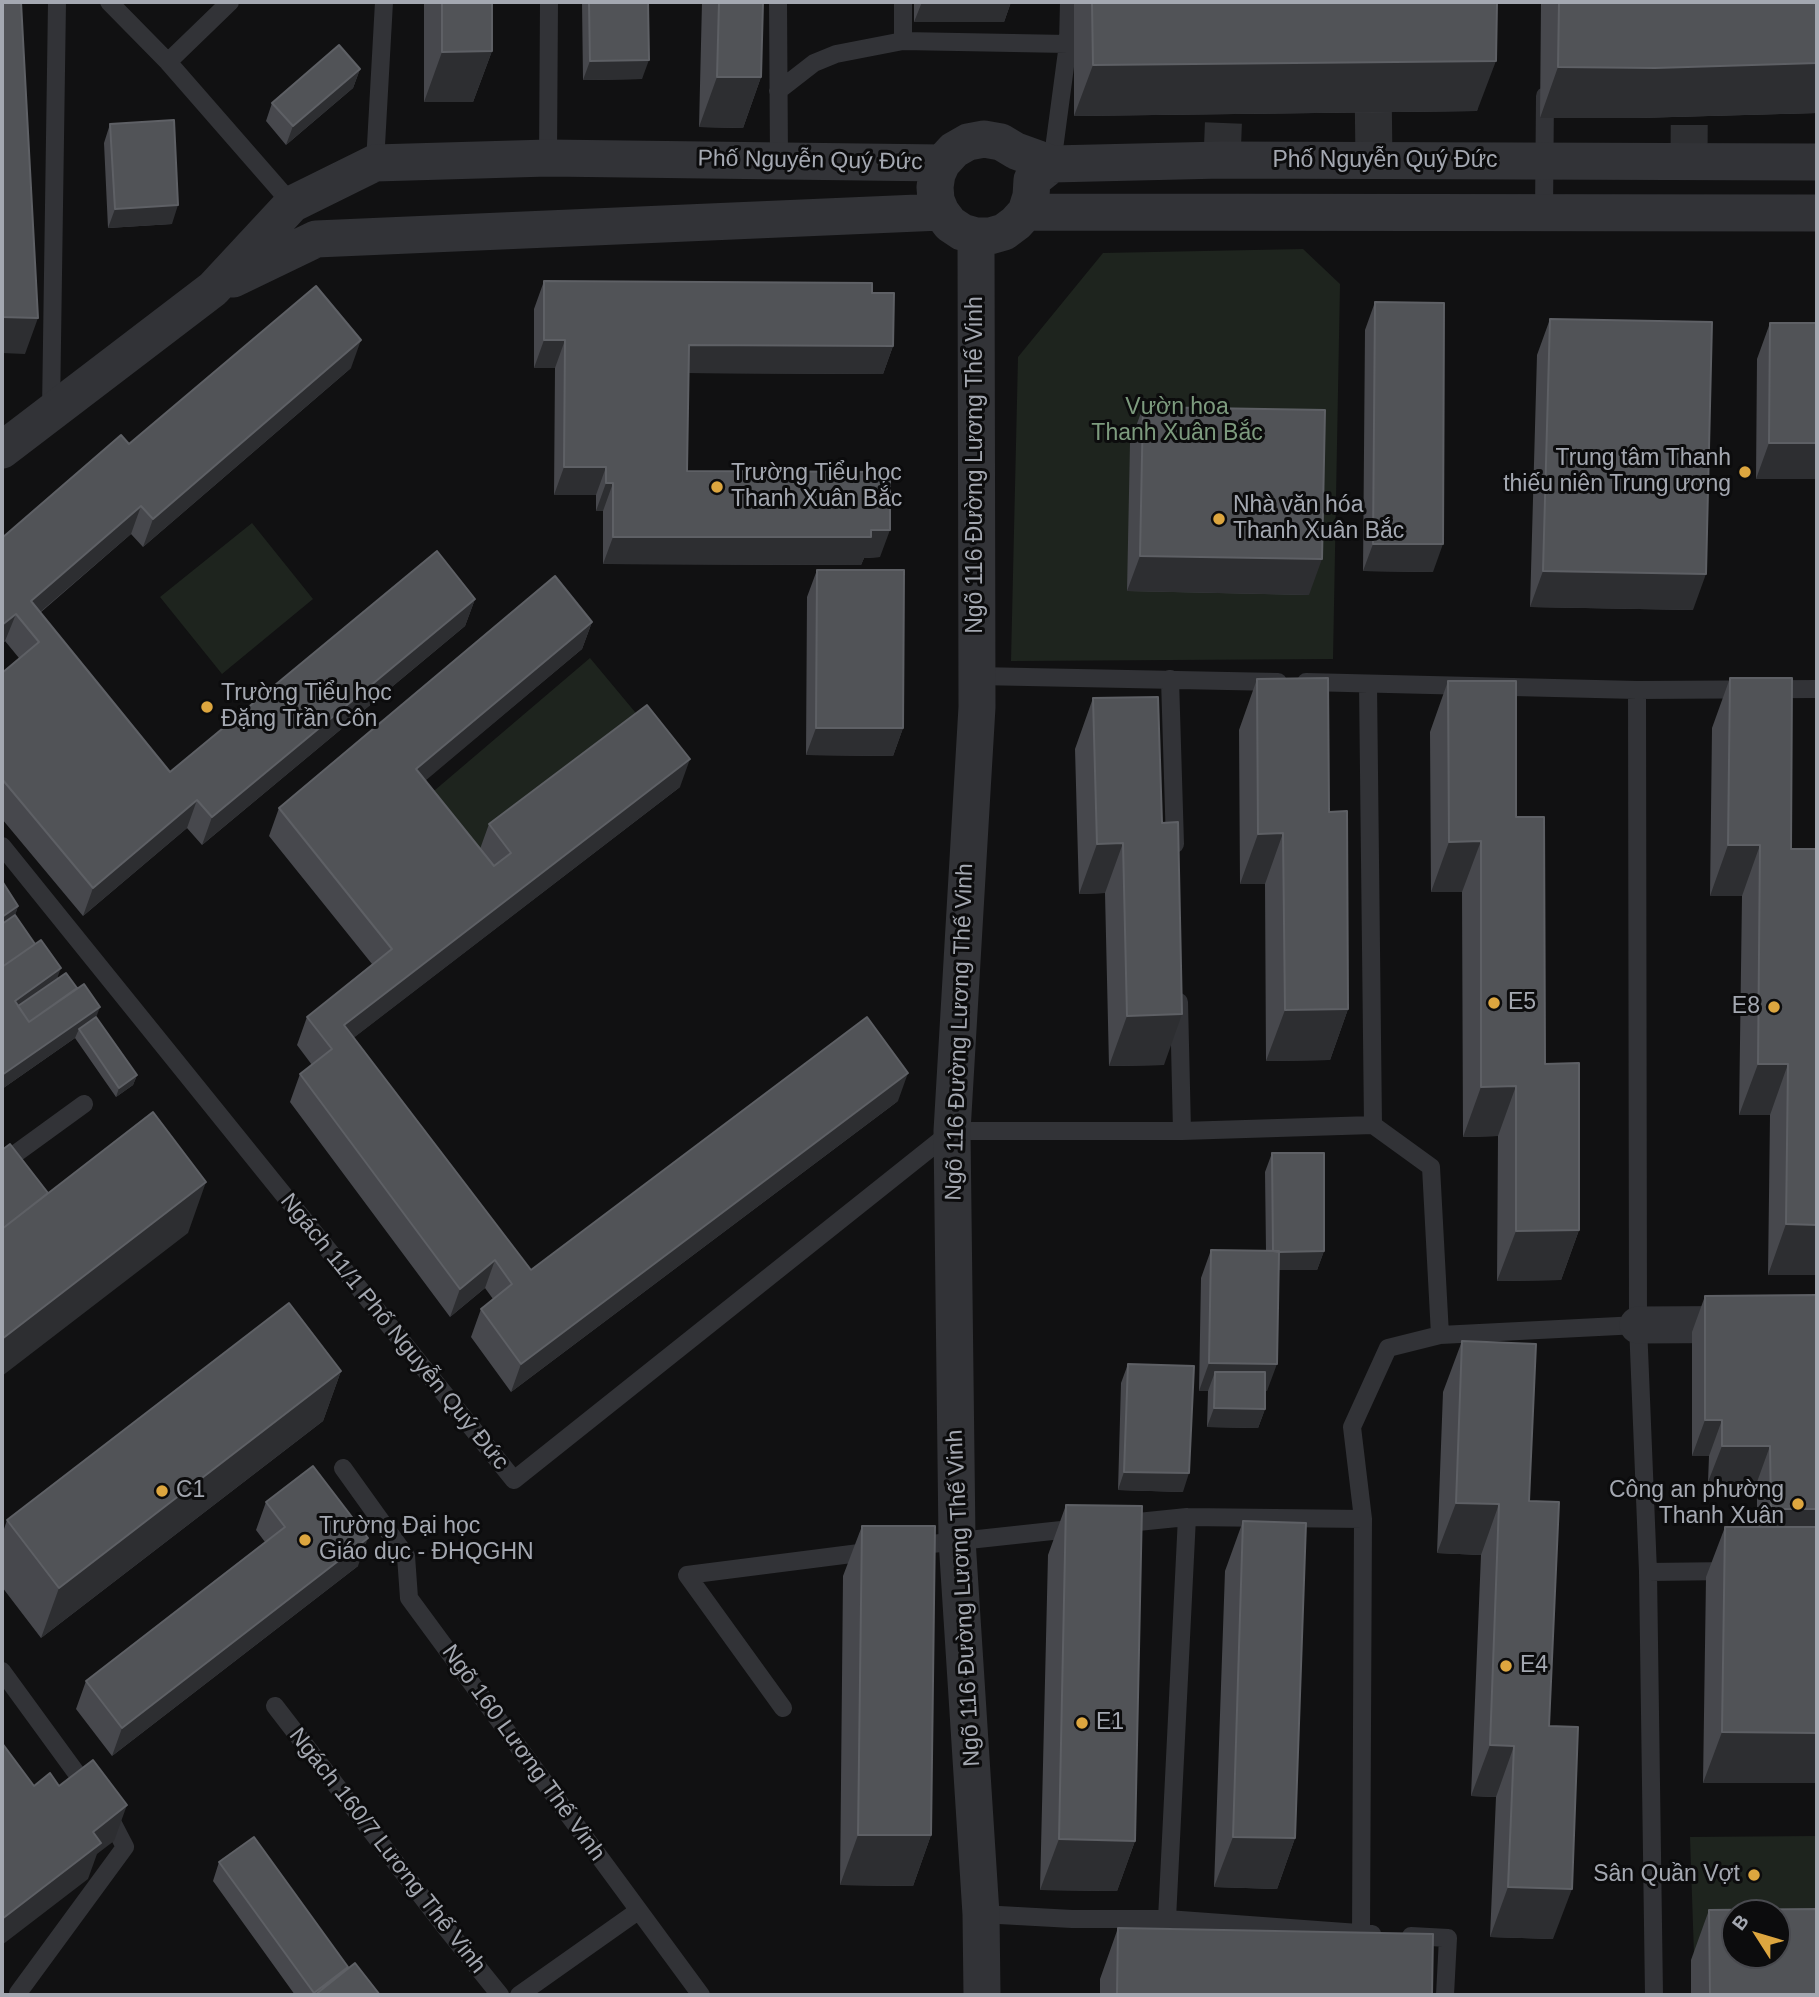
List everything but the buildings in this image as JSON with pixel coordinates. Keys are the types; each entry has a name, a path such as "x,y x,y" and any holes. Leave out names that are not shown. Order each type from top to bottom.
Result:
{"street":[{"name":"Phố Nguyễn Quý Đức","path":"214,289 292,204 375,163 548,158 942,163 954,150 968,142 984,139 1001,142 1016,151 1052,164 1222,160 1817,162"},
{"path":"942,163 935,187 941,212 950,224 962,232 976,236 1004,232 1017,223 1026,212 1031,197 1032,180 1052,164"},
{"path":"292,204 316,239"},
{"name":"Phố Nguyễn Quý Đức","path":"2,450 51,410 214,289 316,239 941,212"},
{"path":"1026,212 1817,213"},
{"name":"Ngõ 116 Đường Lương Thế Vinh","path":"976,236 977,707 952,1131 957,1540 981,1914 982,1995"},
{"path":"1639,1325 1817,1324"}],"lane":[{"path":"51,410 57,2"},
{"path":"109,2 168,62 292,204"},
{"path":"168,62 230,2"},
{"path":"375,163 384,2"},
{"path":"548,158 549,2"},
{"path":"778,2 779,160"},
{"path":"903,2 903,41"},
{"path":"1052,164 1068,44 1069,2"},
{"path":"778,91 814,63 836,54 903,41 1068,44"},
{"path":"1544,212 1545,81"},
{"path":"977,676 1637,690 1817,690"},
{"path":"1170,679 1175,857"},
{"path":"1368,684 1373,1125"},
{"path":"1637,690 1639,1325 1648,1572 1654,1995"},
{"name":"Ngách 11/1 Phố Nguyễn Quý Đức","path":"2,846 514,1480 952,1131"},
{"path":"1178,981 1182,1131"},
{"path":"2,1158 11,1157 83,1104"},
{"path":"952,1131 1182,1131 1373,1125 1431,1167 1440,1335"},
{"path":"1361,1934 1363,1519 1352,1427 1388,1348 1440,1335 1639,1325"},
{"name":"Ngõ 160 Lương Thế Vinh","path":"343,1468 406,1556 409,1598 701,1995"},
{"path":"783,1708 687,1575 957,1540 1187,1517 1363,1519"},
{"path":"1167,1919 1187,1517"},
{"path":"1648,1572 1752,1570"},
{"path":"2,1671 112,1822 125,1847 14,1994"},
{"name":"Ngách 160/7 Lương Thế Vinh","path":"275,1706 500,1995"},
{"path":"519,1995 638,1910"},
{"path":"981,1914 1072,1919 1167,1919 1448,1938 1445,1995"}],"green space":[{"name":"Vườn hoa Thanh Xuân Bắc","path":"1303,249 1340,284 1333,659 1011,661 1018,357 1103,253"},
{"path":"252,523 313,599 222,674 160,597"},
{"path":"590,658 640,718 477,855 428,796"},
{"name":"Sân Quần Vợt","path":"1817,1836 1817,1953 1791,1927 1791,1899 1721,1899 1721,1927 1694,1955 1690,1837"}],"tunnel":[{"path":"1222,160 1228,2"},
{"path":"1372,2 1374,161"},
{"path":"1689,162 1690,2"}],"place":[{"name":"Trung tâm Thanh thiếu niên Trung ương","path":"1745,472"},
{"name":"Trường Tiểu học Thanh Xuân Bắc","path":"717,487"},
{"name":"Nhà văn hóa Thanh Xuân Bắc","path":"1219,519"},
{"name":"Trường Tiểu học Đặng Trần Côn","path":"207,707"},
{"name":"E5","path":"1494,1003"},
{"name":"E8","path":"1774,1007"},
{"name":"C1","path":"162,1491"},
{"name":"Công an phường Thanh Xuân","path":"1798,1504"},
{"name":"Trường Đại học Giáo dục - ĐHQGHN","path":"305,1540"},
{"name":"E4","path":"1506,1666"},
{"name":"E1","path":"1082,1723"},
{"name":"Sân Quần Vợt","path":"1754,1875"}]}
